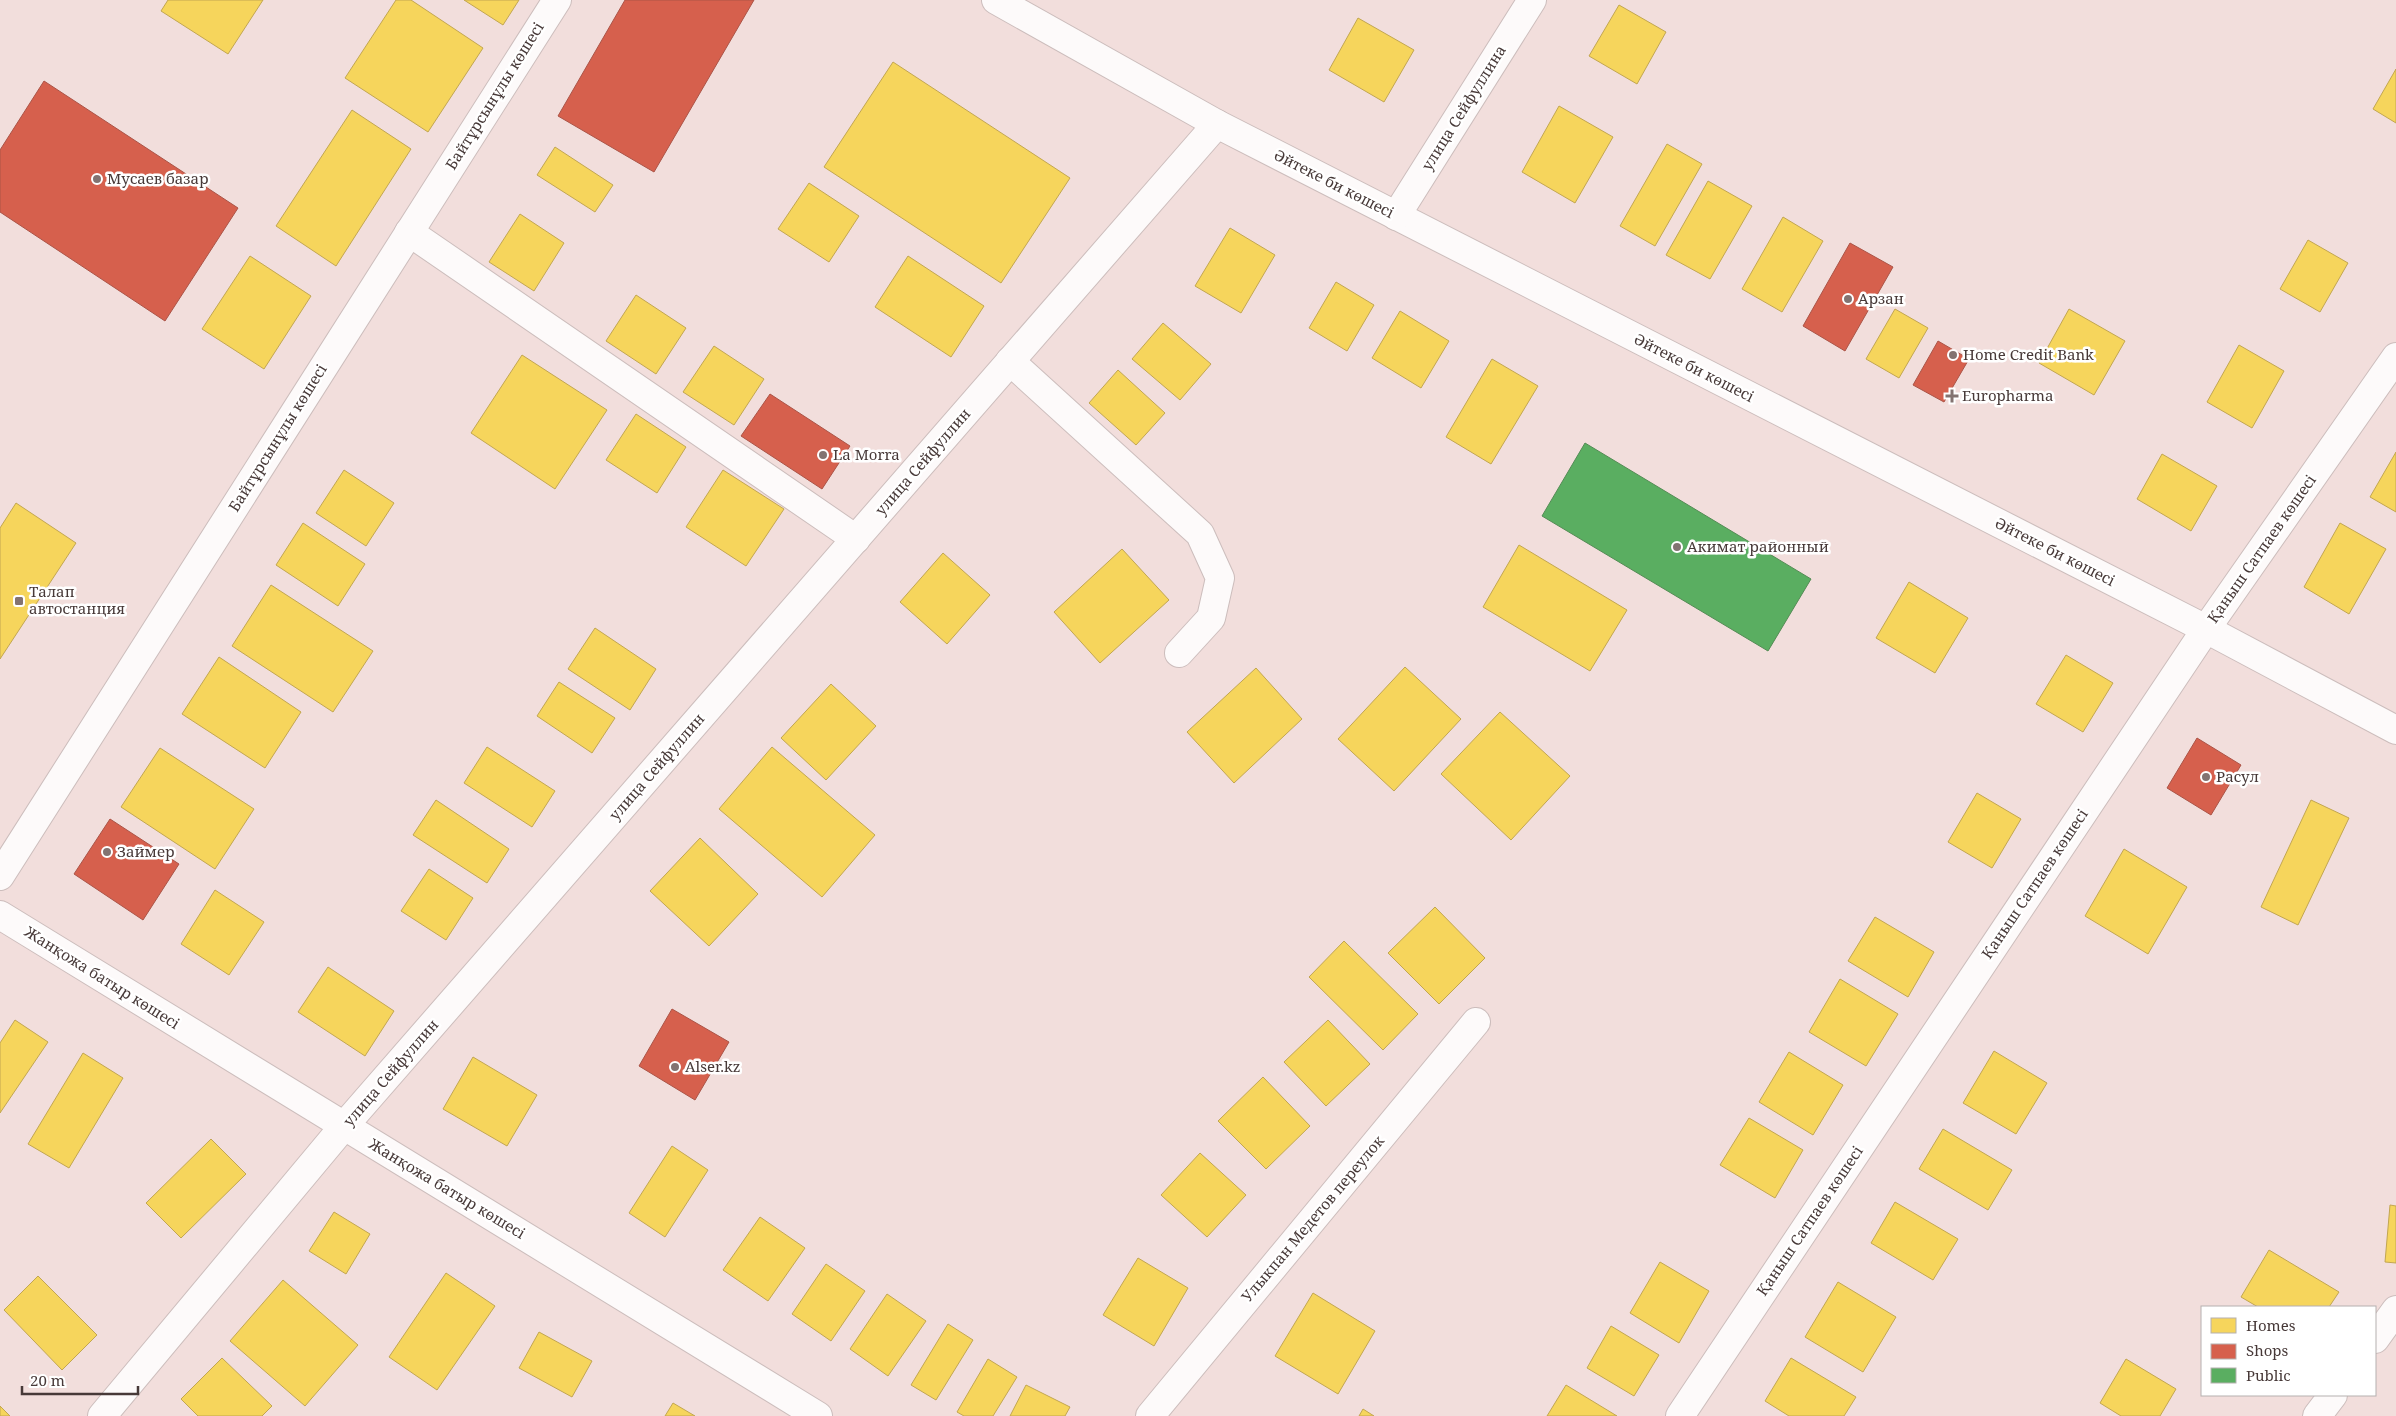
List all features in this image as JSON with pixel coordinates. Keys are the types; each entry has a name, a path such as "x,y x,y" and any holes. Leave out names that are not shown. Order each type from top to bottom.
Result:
{"street":[{"name":"Байтұрсынұлы көшесі","path":"0,876 557,0"},
{"name":"Әйтеке би көшесі","path":"996,0 1217,124 2206,629 2396,730"},
{"name":"улица Сейфуллина","path":"1396,216 1532,0"},
{"name":"улица Сейфуллин","path":"102,1416 344,1126 1217,124"},
{"path":"410,232 856,539"},
{"name":"Қаныш Сатпаев көшесі","path":"1680,1416 2206,629 2396,356"},
{"path":"1010,362 1200,534 1220,578 1211,618 1179,653"},
{"name":"Жанқожа батыр көшесі","path":"0,915 818,1416"},
{"name":"Улыкпан Медетов переулок","path":"1150,1416 1476,1022"},
{"path":"2376,1338 2396,1310"},
{"path":"2317,1416 2332,1396"}],"building: Homes":[{"path":"168,0 263,0 228,54 161,11"},
{"path":"396,0 411,0 483,48 428,132 345,78"},
{"path":"464,0 519,0 503,25"},
{"path":"1619,5 1666,32 1637,84 1589,56"},
{"path":"1358,18 1414,50 1384,102 1329,70"},
{"path":"893,62 1070,178 1001,283 824,167"},
{"path":"2396,69 2396,123 2373,109"},
{"path":"1559,106 1613,137 1575,203 1522,172"},
{"path":"352,110 411,149 336,266 276,226"},
{"path":"1667,144 1702,164 1655,246 1620,226"},
{"path":"555,147 613,185 595,212 537,175"},
{"path":"1708,181 1752,206 1710,279 1666,255"},
{"path":"809,183 859,216 829,262 778,229"},
{"path":"520,214 564,243 534,291 489,262"},
{"path":"1783,217 1823,241 1782,312 1742,289"},
{"path":"1230,228 1275,255 1241,313 1195,286"},
{"path":"2308,240 2348,263 2320,312 2280,289"},
{"path":"250,256 311,296 264,369 202,329"},
{"path":"908,256 984,306 951,357 875,307"},
{"path":"1336,282 1374,305 1347,351 1309,328"},
{"path":"636,295 686,328 656,374 606,341"},
{"path":"1895,309 1928,328 1899,378 1866,359"},
{"path":"2069,309 2125,341 2094,395 2039,363"},
{"path":"1400,311 1449,341 1421,388 1372,358"},
{"path":"1163,323 1211,364 1180,400 1132,359"},
{"path":"2239,345 2284,371 2252,428 2207,402"},
{"path":"714,346 764,379 734,425 683,392"},
{"path":"522,355 607,410 555,489 471,433"},
{"path":"1492,359 1538,386 1491,464 1446,437"},
{"path":"1118,370 1165,413 1136,445 1089,403"},
{"path":"636,414 686,447 657,493 606,460"},
{"path":"2396,452 2396,512 2370,497"},
{"path":"2162,454 2217,486 2191,531 2137,499"},
{"path":"344,470 394,503 366,546 316,513"},
{"path":"723,470 784,509 746,566 686,527"},
{"name":"Талап автостанция","path":"16,503 76,543 0,659 0,528"},
{"path":"303,523 365,564 338,606 276,565"},
{"path":"2340,523 2386,549 2349,614 2304,587"},
{"path":"1519,545 1627,610 1590,671 1483,607"},
{"path":"1122,549 1169,600 1100,663 1054,612"},
{"path":"943,553 990,595 947,644 900,602"},
{"path":"1909,582 1968,618 1935,673 1876,638"},
{"path":"271,585 373,651 333,712 232,646"},
{"path":"595,628 656,669 630,710 568,669"},
{"path":"2066,655 2113,683 2083,732 2036,704"},
{"path":"219,657 301,712 265,768 182,714"},
{"path":"1405,667 1461,719 1394,791 1338,739"},
{"path":"1256,668 1302,719 1234,783 1187,732"},
{"path":"559,682 615,718 592,753 537,716"},
{"path":"831,684 876,726 826,780 781,738"},
{"path":"1500,712 1570,776 1511,840 1441,774"},
{"path":"487,747 555,791 532,827 464,783"},
{"path":"772,747 875,835 822,897 719,809"},
{"path":"160,748 254,809 215,869 121,807"},
{"path":"1977,793 2021,819 1992,868 1948,842"},
{"path":"436,800 509,849 487,883 413,835"},
{"path":"2311,800 2349,818 2298,925 2261,907"},
{"path":"700,838 758,894 709,946 650,891"},
{"path":"2124,849 2187,887 2148,954 2085,916"},
{"path":"429,869 473,898 446,940 401,911"},
{"path":"215,890 264,922 229,975 181,944"},
{"path":"1435,907 1485,958 1439,1004 1388,953"},
{"path":"1875,917 1934,952 1908,997 1848,961"},
{"path":"1344,941 1418,1014 1383,1050 1309,977"},
{"path":"328,967 394,1011 365,1056 298,1012"},
{"path":"1840,979 1898,1014 1866,1066 1809,1032"},
{"path":"15,1020 48,1042 0,1113 0,1043"},
{"path":"1328,1020 1370,1064 1326,1106 1284,1062"},
{"path":"1994,1051 2047,1083 2016,1134 1963,1103"},
{"path":"1789,1052 1843,1085 1813,1135 1759,1102"},
{"path":"83,1053 123,1078 69,1168 28,1144"},
{"path":"473,1057 537,1095 507,1146 443,1109"},
{"path":"1263,1077 1310,1126 1266,1169 1218,1121"},
{"path":"1749,1118 1803,1150 1775,1198 1720,1165"},
{"path":"1943,1129 2012,1170 1988,1210 1919,1169"},
{"path":"211,1139 246,1174 181,1238 146,1203"},
{"path":"672,1146 708,1170 665,1237 629,1213"},
{"path":"1200,1153 1246,1195 1207,1237 1161,1195"},
{"path":"1895,1202 1958,1239 1933,1280 1871,1243"},
{"path":"2390,1205 2396,1206 2396,1263 2385,1262"},
{"path":"334,1212 370,1234 346,1274 309,1251"},
{"path":"760,1217 805,1248 768,1301 723,1270"},
{"path":"2269,1250 2339,1292 2330,1306 2256,1306 2241,1297"},
{"path":"1138,1258 1188,1288 1154,1346 1103,1315"},
{"path":"1660,1262 1709,1291 1679,1343 1630,1313"},
{"path":"826,1264 865,1291 831,1341 792,1314"},
{"path":"446,1273 495,1306 437,1390 389,1357"},
{"path":"38,1276 97,1335 62,1370 4,1310"},
{"path":"283,1280 358,1345 305,1406 230,1341"},
{"path":"1838,1282 1896,1317 1863,1372 1805,1337"},
{"path":"1313,1293 1375,1331 1338,1394 1275,1356"},
{"path":"887,1294 926,1321 888,1376 850,1349"},
{"path":"948,1324 973,1340 936,1400 911,1385"},
{"path":"1611,1326 1659,1355 1634,1396 1587,1368"},
{"path":"539,1332 592,1361 572,1397 519,1368"},
{"path":"222,1358 272,1406 262,1416 198,1416 181,1399"},
{"path":"1791,1358 1856,1397 1844,1416 1789,1416 1765,1401"},
{"path":"988,1359 1017,1377 993,1416 964,1416 957,1412"},
{"path":"2126,1359 2176,1389 2160,1416 2121,1416 2100,1403"},
{"path":"1026,1385 1070,1407 1065,1416 1010,1416"},
{"path":"1566,1385 1617,1416 1547,1416"},
{"path":"673,1403 695,1416 665,1416"},
{"path":"0,1406 10,1416 0,1416"},
{"path":"1363,1409 1374,1416 1359,1416"}],"building: Shops":[{"path":"625,0 754,0 654,172 558,116"},
{"name":"Мусаев базар","path":"44,81 238,208 165,321 0,212 0,150"},
{"path":"1850,243 1893,267 1845,351 1803,326"},
{"path":"1938,341 1969,359 1944,402 1913,385"},
{"path":"770,394 850,446 822,489 741,436"},
{"path":"2197,738 2241,765 2211,815 2167,788"},
{"path":"110,819 179,864 143,920 74,874"},
{"path":"672,1009 729,1042 695,1100 639,1066"}],"building: Public":[{"name":"Акимат районный","path":"1585,443 1811,579 1768,651 1542,516"}],"place":[{"name":"Мусаев базар","path":"97,179"},
{"name":"Арзан","path":"1848,299"},
{"name":"Home Credit Bank","path":"1953,355"},
{"name":"Europharma","path":"1952,396"},
{"name":"La Morra","path":"823,455"},
{"name":"Акимат районный","path":"1677,547"},
{"name":"Талап автостанция","path":"19,601"},
{"name":"Расул","path":"2206,777"},
{"name":"Займер","path":"107,852"},
{"name":"Alser.kz","path":"675,1067"}]}
